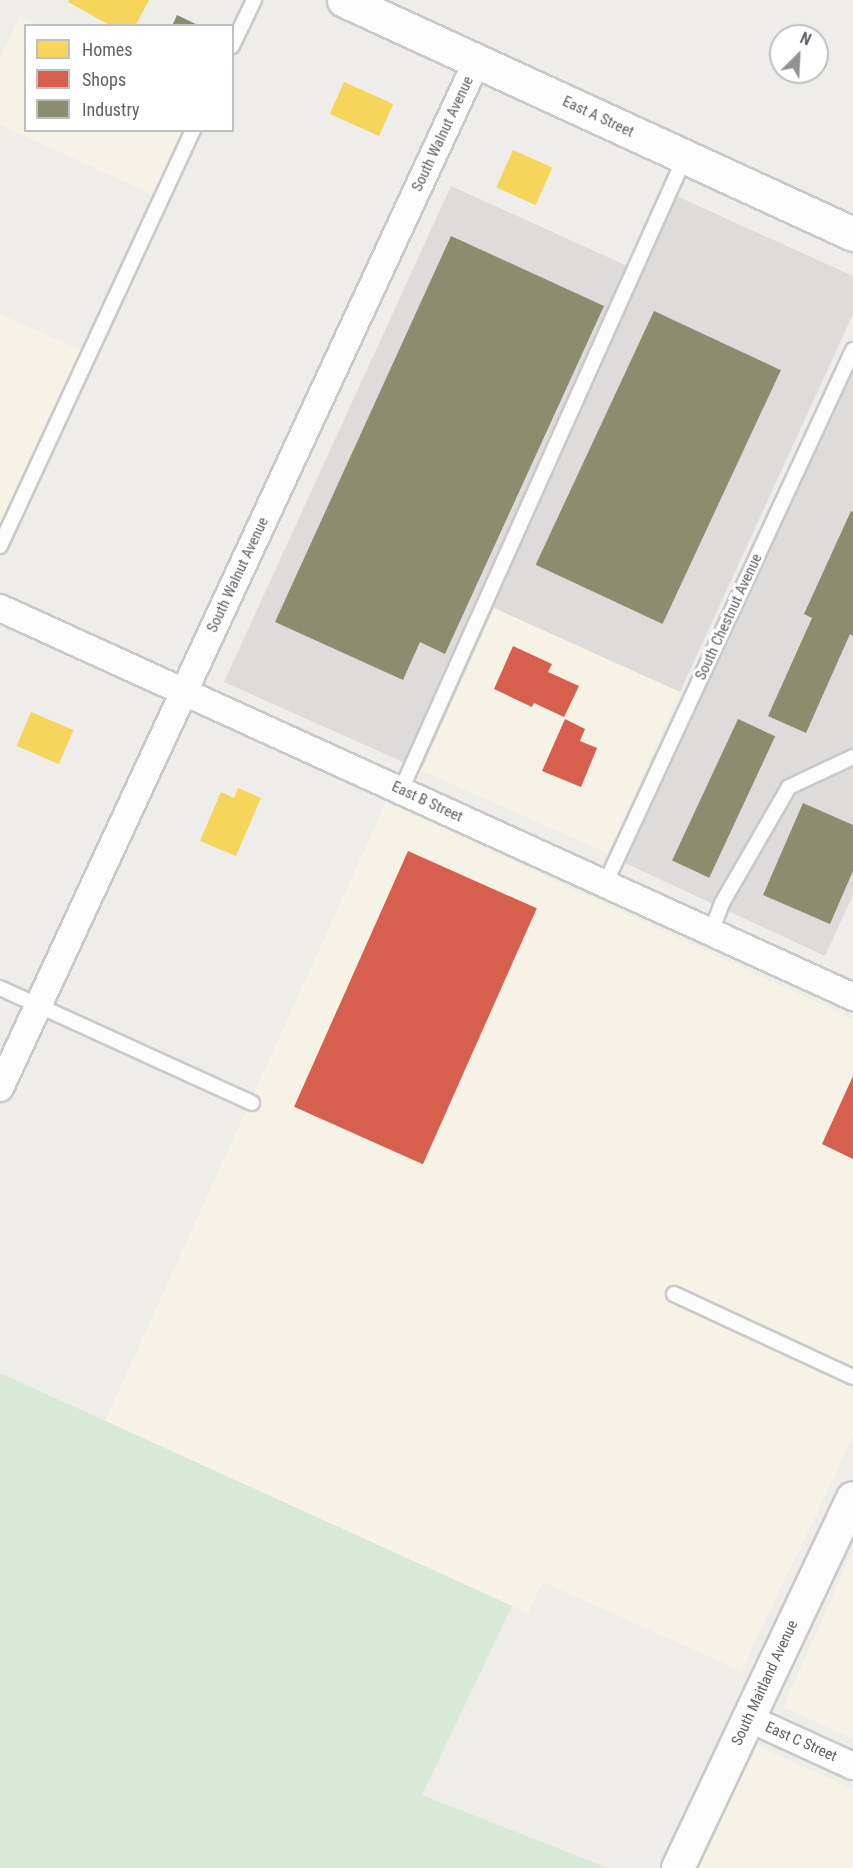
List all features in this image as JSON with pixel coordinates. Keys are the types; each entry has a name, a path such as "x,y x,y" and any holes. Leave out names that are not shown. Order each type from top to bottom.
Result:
{"main road":[{"name":"East A Street","path":"344,0 853,234"}],"street":[{"name":"South Walnut Avenue","path":"0,1088 477,61"},
{"name":"East B Street","path":"0,608 853,997"},
{"name":"South Maitland Avenue","path":"678,1868 853,1497"},
{"name":"East C Street","path":"748,1718 853,1766"}],"lane":[{"path":"234,42 254,0"},
{"path":"0,546 192,132"},
{"path":"401,790 686,157"},
{"name":"South Chestnut Avenue","path":"605,884 853,350"},
{"path":"711,932 722,903 789,787 853,757"},
{"path":"0,988 252,1103"},
{"path":"674,1294 853,1377"}],"shaded area":[{"path":"19,17 36,24 24,24 24,132 191,132 160,198 0,125 0,58"},
{"path":"451,186 634,269 670,193 853,276 853,314 680,692 494,608 421,770 224,682"},
{"path":"0,314 89,354 0,549"},
{"path":"853,370 853,895 825,956 625,863"},
{"path":"494,608 680,691 608,854 422,771"},
{"path":"386,802 853,1019 853,1437 741,1671 543,1582 528,1613 105,1421"},
{"path":"853,1550 853,1739 783,1707"},
{"path":"757,1746 853,1789 853,1868 699,1868"}],"green space":[{"path":"0,1373 512,1606 422,1795 608,1868 0,1868"}],"building: Homes":[{"path":"69,0 149,0 136,24 107,24 68,2"},
{"path":"344,82 393,104 379,136 330,114"},
{"path":"513,150 552,167 536,205 496,187"},
{"path":"31,712 73,730 59,764 17,746"},
{"path":"238,788 261,798 236,856 200,841 221,792 234,798"}],"building: Shops":[{"path":"513,646 552,664 548,672 579,686 564,717 534,703 532,707 494,689"},
{"path":"565,719 585,729 580,741 597,748 581,787 542,771"},
{"path":"408,851 537,908 423,1164 294,1107"},
{"path":"853,1076 853,1159 822,1144"}],"building: Industry":[{"path":"177,15 196,24 173,24"},
{"path":"451,236 604,306 445,654 420,642 403,680 275,622"},
{"path":"654,311 781,370 663,624 536,565"},
{"path":"851,511 853,512 853,636 850,634 806,733 768,716 812,618 804,614"},
{"path":"738,719 775,736 709,878 672,860"},
{"path":"803,803 853,825 853,871 830,924 763,895"}]}
